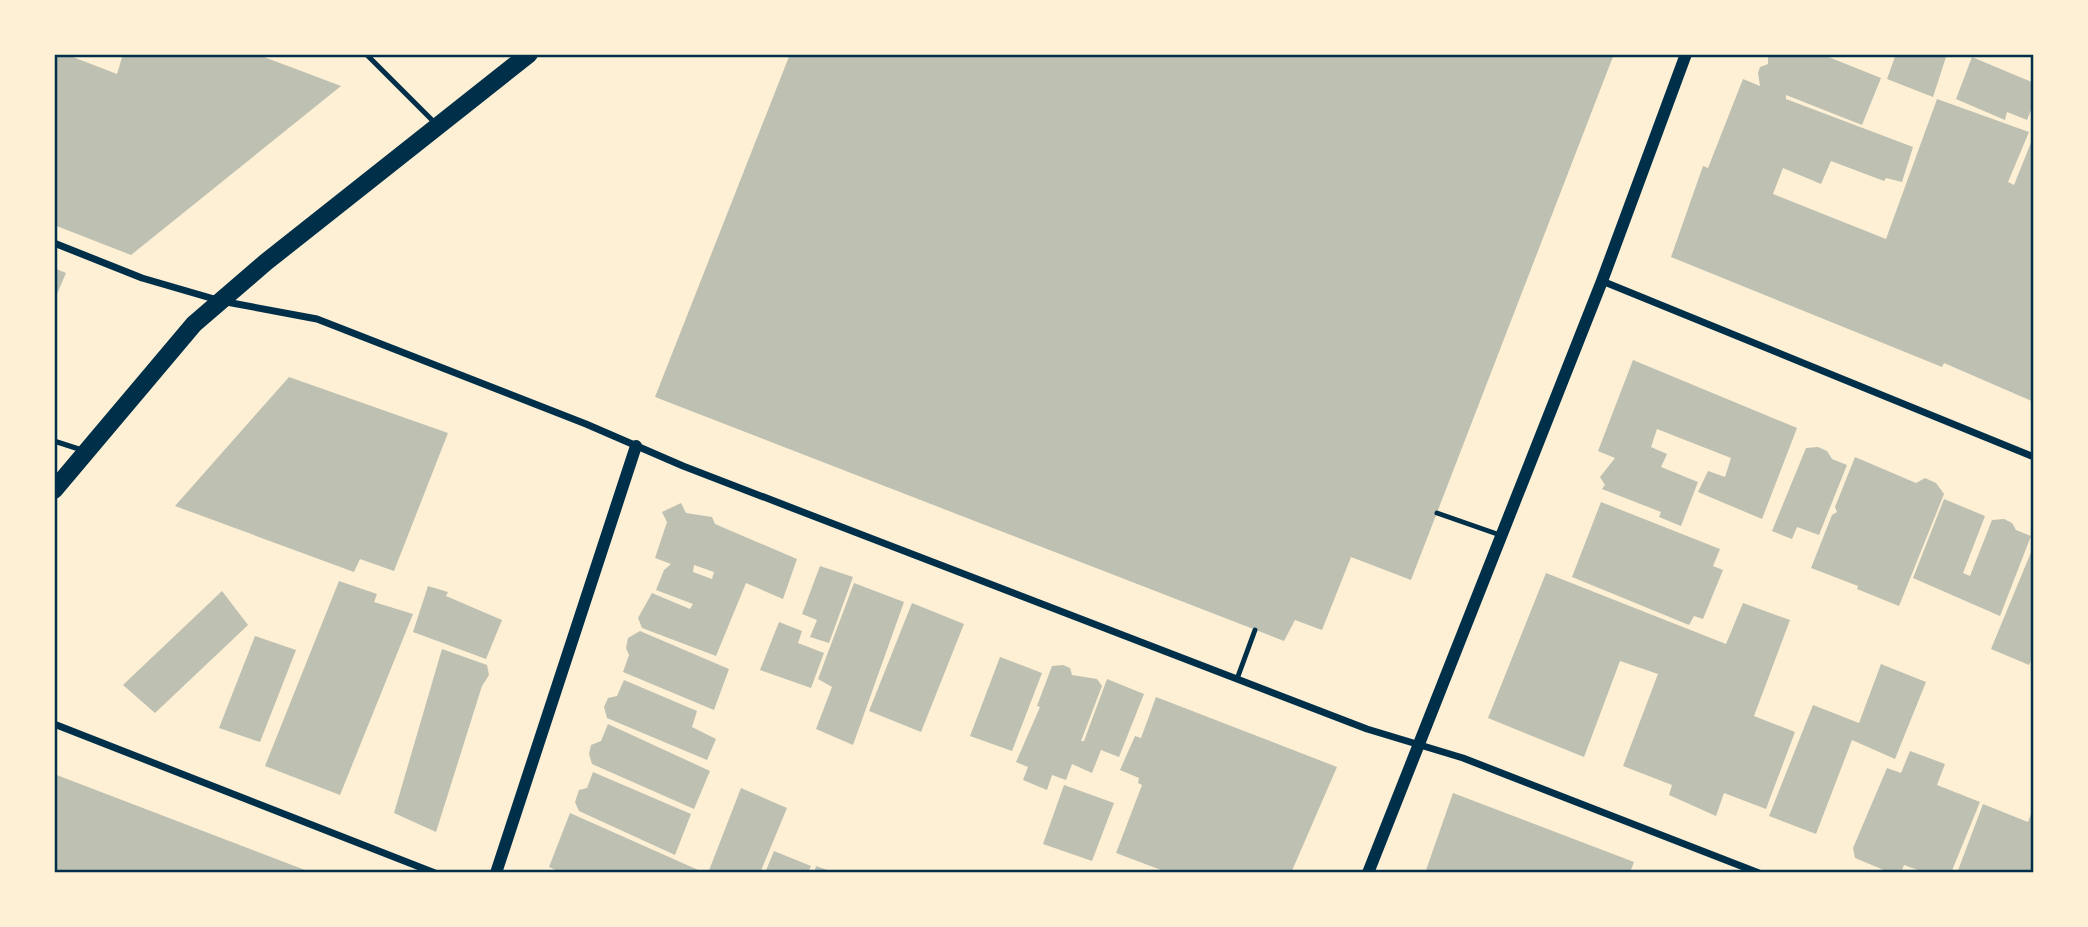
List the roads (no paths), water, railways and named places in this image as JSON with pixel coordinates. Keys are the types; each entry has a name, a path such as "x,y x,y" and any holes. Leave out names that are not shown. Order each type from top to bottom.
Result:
{"main road":[{"path":"54,490 194,324 266,262 529,54"}],"street":[{"path":"1368,873 1602,281 1686,54"},
{"path":"54,243 142,278 221,301 317,319 1237,679 1418,745 1462,758 1759,873"},
{"path":"1602,281 2034,457"},
{"path":"496,873 636,446"},
{"path":"54,724 435,873"}],"lane":[{"path":"366,54 439,127"},
{"path":"54,441 85,451"},
{"path":"1437,513 1500,535"},
{"path":"1237,679 1255,630"}]}
